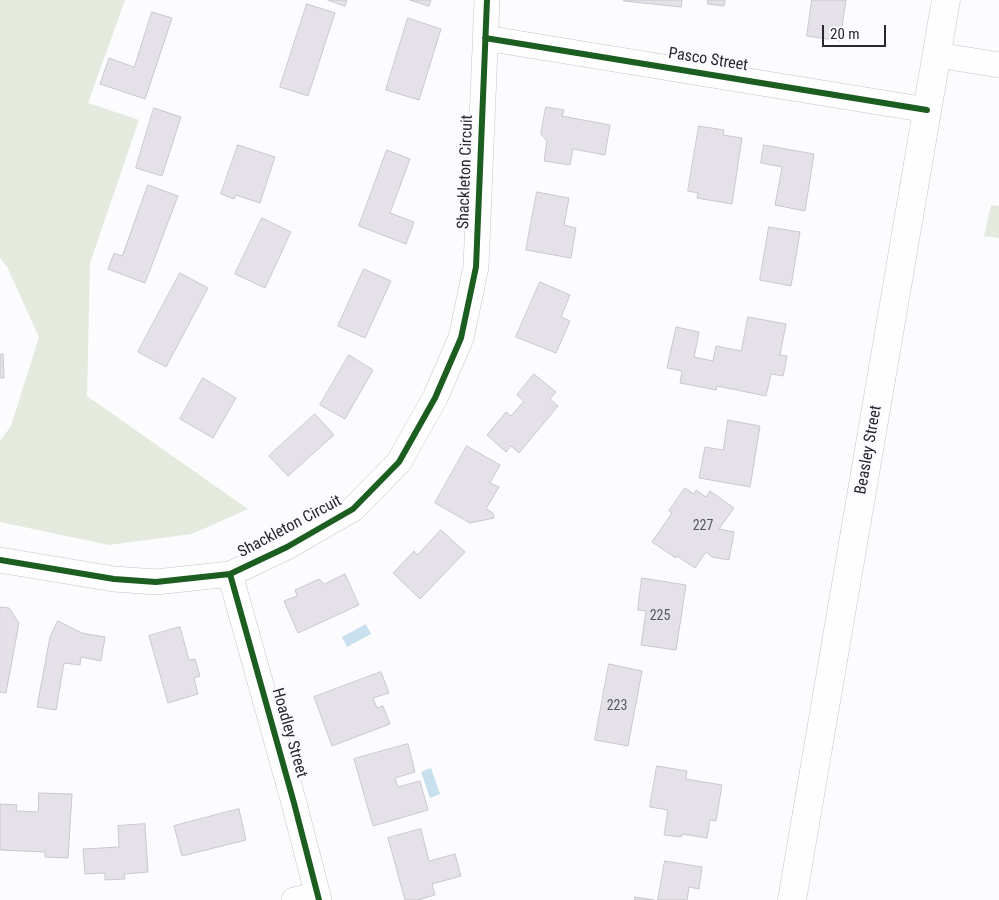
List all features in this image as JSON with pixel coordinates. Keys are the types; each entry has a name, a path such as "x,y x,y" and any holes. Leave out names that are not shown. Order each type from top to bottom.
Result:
{"main road":[{"name":"Beasley Street","path":"792,900 946,0"}],"street":[{"name":"Shackleton Circuit","path":"0,560 114,579 148,582 230,574 287,547 353,509 399,462 435,398 461,338 476,267 487,0"},
{"name":"Pasco Street","path":"485,38 927,110"},
{"path":"937,55 999,65"},
{"name":"Hoadley Street","path":"230,574 294,803 310,898"}],"shaded area":[{"path":"0,0 125,0 88,103 139,120 90,263 87,396 248,509 192,534 109,545 0,522 0,441 11,426 39,337 7,267 0,258"},
{"path":"991,205 999,206 999,238 984,236"}],"water":[{"path":"366,624 371,634 347,647 342,637"},
{"path":"431,768 440,794 430,798 421,772"}],"building":[{"path":"328,0 347,0 345,6"},
{"path":"410,0 431,0 429,6"},
{"path":"624,0 682,0 681,7"},
{"path":"708,0 725,0 724,6 708,4"},
{"path":"812,0 846,0 840,41 807,36"},
{"path":"307,4 335,13 308,96 280,87"},
{"path":"152,12 172,18 145,99 100,84 109,58 134,67"},
{"path":"408,18 441,29 419,100 386,90"},
{"path":"546,107 564,110 562,116 610,125 605,155 573,149 570,165 544,161 547,141 541,134"},
{"path":"154,108 181,117 162,176 136,168"},
{"path":"699,126 724,130 723,135 742,138 732,204 697,198 698,193 688,191"},
{"path":"238,145 275,157 260,203 236,195 234,199 221,194"},
{"path":"764,145 814,154 805,211 775,205 782,167 761,163"},
{"path":"387,150 410,159 390,213 414,222 406,244 359,226"},
{"path":"148,185 178,196 145,283 108,269 114,253 122,256"},
{"path":"537,192 569,198 564,225 576,228 571,258 526,250"},
{"path":"262,218 291,232 265,288 235,274"},
{"path":"769,227 800,232 791,286 760,280"},
{"path":"364,269 391,281 365,338 338,326"},
{"path":"180,273 208,288 166,367 138,352"},
{"path":"540,282 570,295 561,317 570,321 556,353 516,337"},
{"path":"748,317 786,324 780,355 787,356 783,376 771,374 766,396 717,386 716,390 680,383 682,371 667,368 676,327 699,332 694,357 713,361 716,346 741,351"},
{"path":"3,354 4,378 0,378 0,355"},
{"path":"349,355 373,370 345,419 320,405"},
{"path":"534,374 556,392 550,399 558,406 519,453 511,446 506,452 487,435 506,412 511,416 524,401 517,395"},
{"path":"203,378 236,398 213,438 180,419"},
{"path":"315,414 334,435 288,476 269,456"},
{"path":"728,420 760,426 750,487 699,478 705,447 723,450"},
{"path":"467,446 500,465 490,483 499,487 486,509 493,513 494,518 470,523 435,503"},
{"path":"685,488 694,494 696,490 706,497 710,491 734,508 719,529 734,532 729,560 712,557 706,552 695,568 652,542 672,513 669,511"},
{"path":"441,530 465,552 420,599 393,573 414,551 417,555"},
{"path":"345,574 359,605 298,633 284,601 297,596 295,590 319,579 324,584"},
{"path":"642,578 686,585 676,650 641,645 646,611 638,610"},
{"path":"0,607 9,608 19,623 6,693 0,692"},
{"path":"58,621 82,633 105,637 101,661 81,657 80,665 64,663 56,710 37,707 50,637"},
{"path":"180,627 189,660 195,659 200,676 194,678 198,694 168,703 149,636"},
{"path":"609,664 642,671 628,746 595,740"},
{"path":"381,672 389,693 373,698 377,708 383,706 390,724 332,746 314,697"},
{"path":"408,744 415,772 395,778 398,787 420,781 428,810 373,826 354,759"},
{"path":"657,766 687,771 686,779 722,785 716,821 710,820 707,838 682,834 681,837 664,835 668,810 650,807"},
{"path":"39,793 72,794 68,858 45,857 45,852 0,850 0,804 17,805 16,811 38,812"},
{"path":"239,809 246,840 182,856 174,826"},
{"path":"145,824 148,872 124,874 125,879 105,880 105,873 85,874 83,849 119,847 118,826"},
{"path":"421,829 429,861 455,854 461,876 432,884 435,895 418,900 405,900 388,838"},
{"path":"665,861 702,867 699,889 689,887 687,900 658,900"},
{"path":"635,897 654,900 635,900"}],"cycle path":[{"path":"0,560 114,579 156,582 230,574 287,547 353,509 399,462 435,398 461,338 476,267 487,0"},
{"path":"485,38 927,110"},
{"path":"230,574 319,900"}]}
